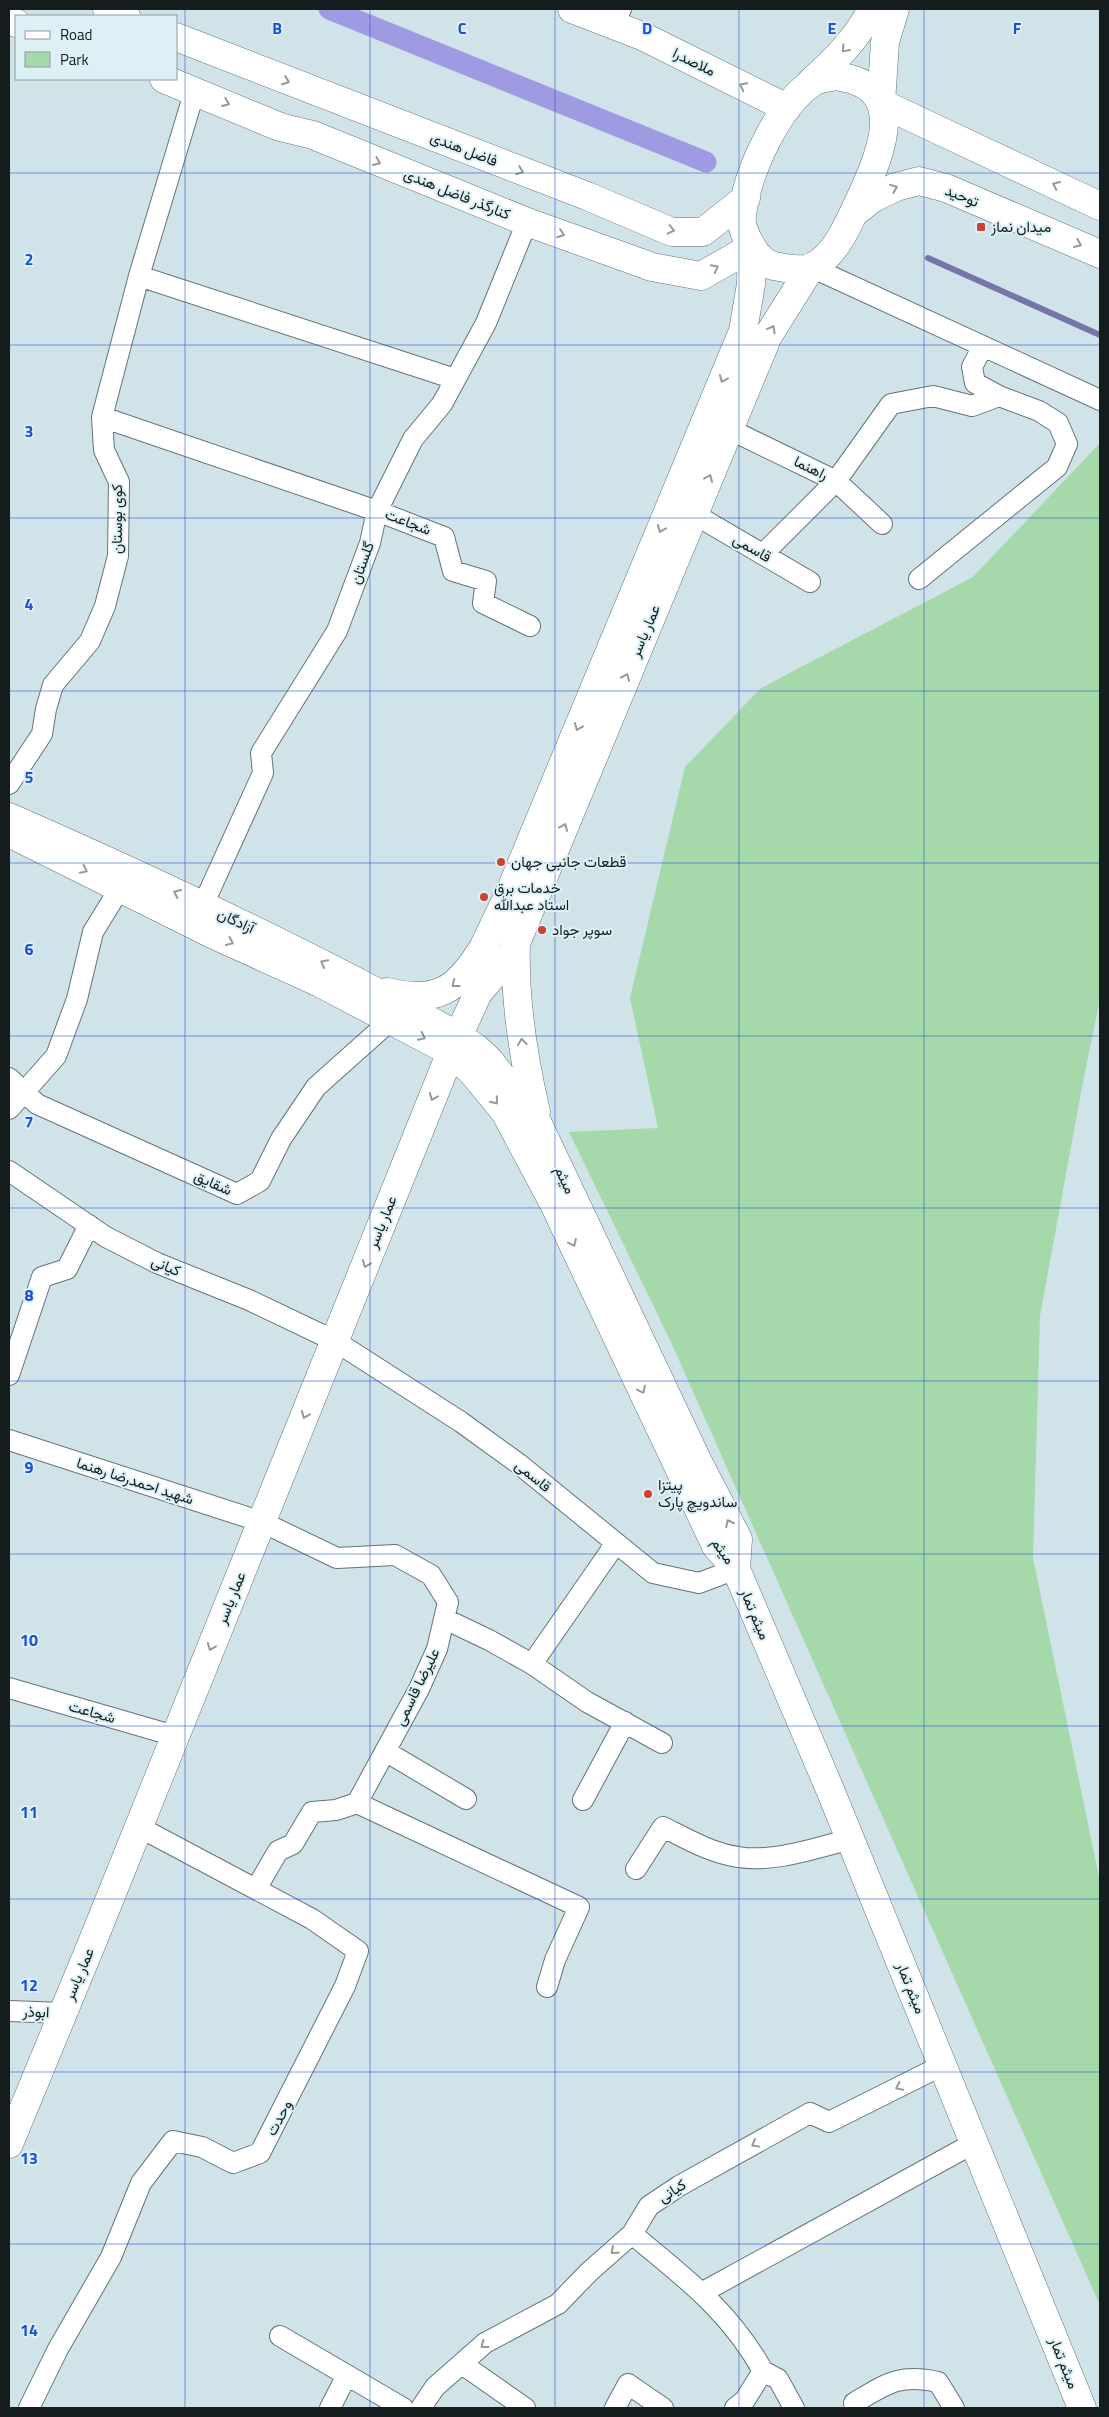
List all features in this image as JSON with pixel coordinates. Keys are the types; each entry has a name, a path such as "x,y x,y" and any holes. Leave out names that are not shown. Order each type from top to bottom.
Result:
{"main road":[{"path":"107,9 123,15"},
{"name":"ملاصدرا","path":"572,9 617,17 650,40 795,98"},
{"path":"872,9 844,51 795,98 777,121 762,151 741,217 746,238 769,265 790,269 811,267 825,256 838,240 853,214 883,146 886,123 881,103 885,42 896,9"},
{"name":"فاضل هندی","path":"178,38 587,196 672,232 703,232 746,198"},
{"path":"795,98 816,80 835,76 854,78 867,85 881,103 1100,206"},
{"name":"کنارگذر فاضل هندی","path":"167,80 195,90 280,127 313,135 527,222 652,267 701,276 752,247"},
{"name":"توحید","path":"853,214 873,198 896,187 919,181 946,188 1100,254"},
{"name":"عمار یاسر","path":"478,993 484,946 517,876 743,331 752,284 752,247"},
{"name":"عمار یاسر","path":"10,2135 63,2013 139,1827 455,1044 478,993 512,953 768,336 811,267"},
{"name":"آزادگان","path":"9,817 311,956 366,986 455,1044"},
{"name":"آزادگان","path":"9,833 320,983 390,1021 455,1044"},
{"path":"516,942 515,964 524,1058 538,1124"},
{"path":"366,986 419,996 440,994 458,983 484,946"},
{"name":"میثم","path":"455,1044 476,1048 490,1061 538,1124 698,1462 738,1539 736,1569"},
{"name":"میثم","path":"455,1044 473,1073 505,1112 554,1204 716,1546 736,1569"},
{"name":"میثم تمار","path":"736,1569 850,1839 1082,2408"}],"street":[{"name":"کوی بوستان","path":"9,784 42,734 46,709 54,685 90,641 105,606 118,556 119,482 104,450 102,417 139,276 195,90"},
{"name":"گلستان","path":"203,905 262,773 261,753 337,631 370,543 378,511 413,439 442,404 486,323 527,222"},
{"path":"811,267 1100,400"},
{"path":"139,276 455,379"},
{"path":"919,579 1057,467 1067,444 1058,423 1039,411 999,396 975,383 972,368 983,346"},
{"path":"763,554 836,481 890,404 933,396 972,406 999,396"},
{"path":"102,417 378,511"},
{"name":"راهنما","path":"729,429 836,481 882,524"},
{"name":"شجاعت","path":"378,511 444,537 453,571 486,581 483,603 530,626"},
{"name":"قاسمی","path":"694,514 810,582"},
{"path":"9,1109 16,1084 56,1056 78,998 93,932 120,888"},
{"name":"شقایق","path":"16,1084 37,1104 237,1194 260,1180 281,1139 316,1087 390,1021"},
{"name":"کیانی","path":"9,1171 106,1237 157,1263 249,1300 335,1340"},
{"path":"9,1375 42,1277 67,1269 89,1225"},
{"name":"قاسمی","path":"335,1340 461,1422 519,1464 653,1573 698,1583 736,1569"},
{"name":"شهید احمدرضا رهنما","path":"9,1440 262,1522"},
{"name":"علیرضا قاسمی","path":"262,1522 337,1558 395,1555 430,1575 448,1602 437,1649 420,1689 358,1803"},
{"path":"532,1664 616,1543"},
{"path":"444,1619 489,1640 532,1664 587,1702 662,1743"},
{"name":"شجاعت","path":"9,1688 176,1736"},
{"path":"583,1800 625,1722"},
{"path":"385,1751 466,1799"},
{"path":"256,1889 278,1851 293,1844 312,1812 336,1810 358,1803 579,1907 555,1960 547,1987"},
{"name":"وحدت","path":"29,2408 58,2349 111,2257 142,2183 152,2169 173,2141 202,2147 233,2163 260,2153 345,1986 358,1951 312,1919 139,1827"},
{"path":"636,1869 663,1827 702,1847 738,1858 784,1856 850,1839"},
{"name":"ابوذر","path":"9,2011 63,2013"},
{"name":"کیانی","path":"421,2408 435,2387 485,2343 558,2304 589,2272 632,2234 649,2206 671,2191 810,2114 829,2122 943,2065"},
{"path":"703,2292 974,2143"},
{"path":"632,2234 703,2292 747,2342 763,2371 778,2379 794,2408"},
{"path":"280,2336 403,2408"},
{"path":"462,2364 526,2408"},
{"path":"735,2408 745,2400 763,2371"},
{"path":"330,2408 347,2375"},
{"path":"854,2403 890,2381 919,2377 938,2382 954,2408"},
{"path":"615,2408 628,2384 663,2408"}],"green space":[{"path":"1100,443 1100,999 1040,1316 1033,1558 1100,1882 1100,2305 670,1340 569,1132 658,1128 630,998 685,767 761,688 973,577"}],"waterway":[{"path":"329,9 706,162"},
{"path":"928,258 1100,335"}],"place":[{"name":"میدان نماز","path":"981,227"},
{"name":"قطعات جانبی جهان","path":"501,862"},
{"name":"خدمات برق استاد عبدالله","path":"484,897"},
{"name":"سوپر جواد","path":"542,930"},
{"name":"پیتزا ساندویچ پارک","path":"648,1494"}]}
